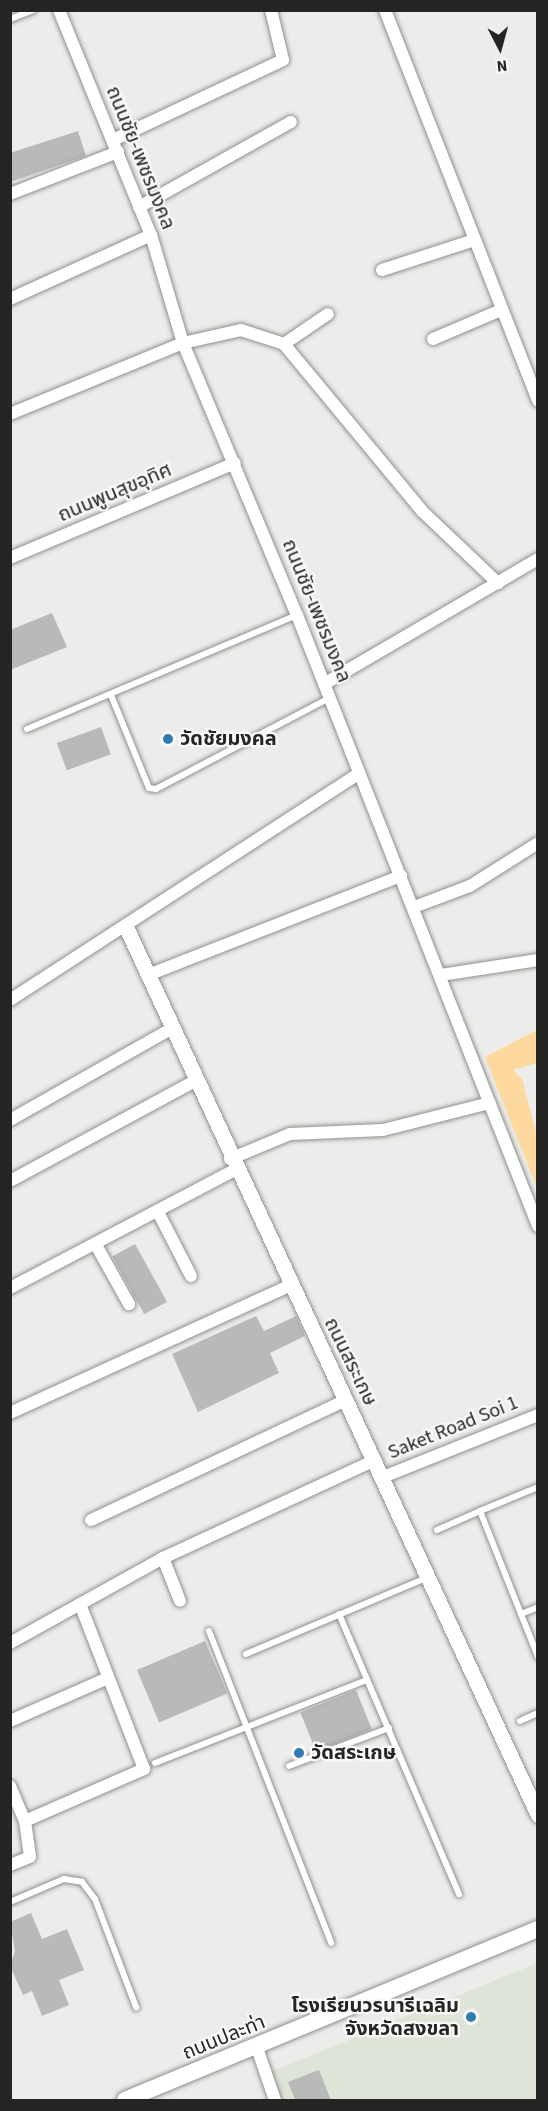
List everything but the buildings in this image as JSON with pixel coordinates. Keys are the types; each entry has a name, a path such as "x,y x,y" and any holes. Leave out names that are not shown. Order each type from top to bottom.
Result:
{"main road":[{"name":"ถนนปละท่า","path":"125,2100 257,2048 537,1929"}],"street":[{"name":"ถนนชัย-เพชรมงคล","path":"60,10 151,235 183,343 297,615 441,975 537,1226"},
{"path":"113,140 283,60 271,10"},
{"path":"385,10 471,241 537,400"},
{"path":"139,207 291,122"},
{"path":"10,194 118,152"},
{"path":"10,299 151,235"},
{"path":"382,270 471,241"},
{"path":"433,339 501,310"},
{"path":"284,344 328,314"},
{"path":"10,414 183,343 241,330 284,344 422,511 498,583"},
{"name":"ถนนพูนสุขอุทิศ","path":"10,558 235,463"},
{"path":"324,684 537,559"},
{"path":"10,1000 126,927 359,773"},
{"path":"414,907 470,886 537,843"},
{"path":"148,975 401,876"},
{"name":"ถนนสระเกษ","path":"126,927 232,1165 383,1477 537,1815"},
{"path":"441,975 537,960"},
{"path":"10,1120 171,1029"},
{"path":"10,1181 195,1081"},
{"path":"10,1288 158,1212 232,1165 290,1134 383,1130 490,1102"},
{"path":"158,1212 191,1276"},
{"path":"96,1245 129,1304"},
{"path":"10,1413 290,1286"},
{"path":"91,1520 346,1400"},
{"name":"Saket Road Soi 1","path":"383,1477 537,1415"},
{"path":"10,1643 163,1558 375,1460"},
{"path":"163,1558 180,1601"},
{"path":"25,1821 144,1769 80,1604"},
{"path":"10,1721 108,1678"},
{"path":"10,1786 25,1821 30,1857 10,1865"},
{"path":"257,2048 275,2100"}],"lane":[{"path":"10,19 33,10"},
{"path":"27,729 297,615"},
{"path":"111,695 149,788 156,789 329,697"},
{"path":"437,1530 537,1487"},
{"path":"480,1511 537,1657"},
{"path":"246,1654 428,1577"},
{"path":"521,1614 537,1607"},
{"path":"339,1614 459,1894"},
{"path":"209,1631 331,1943"},
{"path":"156,1763 367,1680"},
{"path":"520,1720 537,1713"},
{"path":"289,1766 389,1728"},
{"path":"10,1902 64,1879 82,1882 95,1899 136,2007"}],"shaded area":[{"path":"537,1030 537,1063 513,1070 522,1079 537,1136 537,1188 485,1057"},
{"name":"โรงเรียนวรนารีเฉลิม จังหวัดสงขลา","path":"537,1963 537,2100 280,2100 270,2072"}],"place":[{"name":"วัดชัยมงคล","path":"168,739"},
{"name":"วัดสระเกษ","path":"299,1753"},
{"name":"โรงเรียนวรนารีเฉลิม จังหวัดสงขลา","path":"471,2017"}]}
